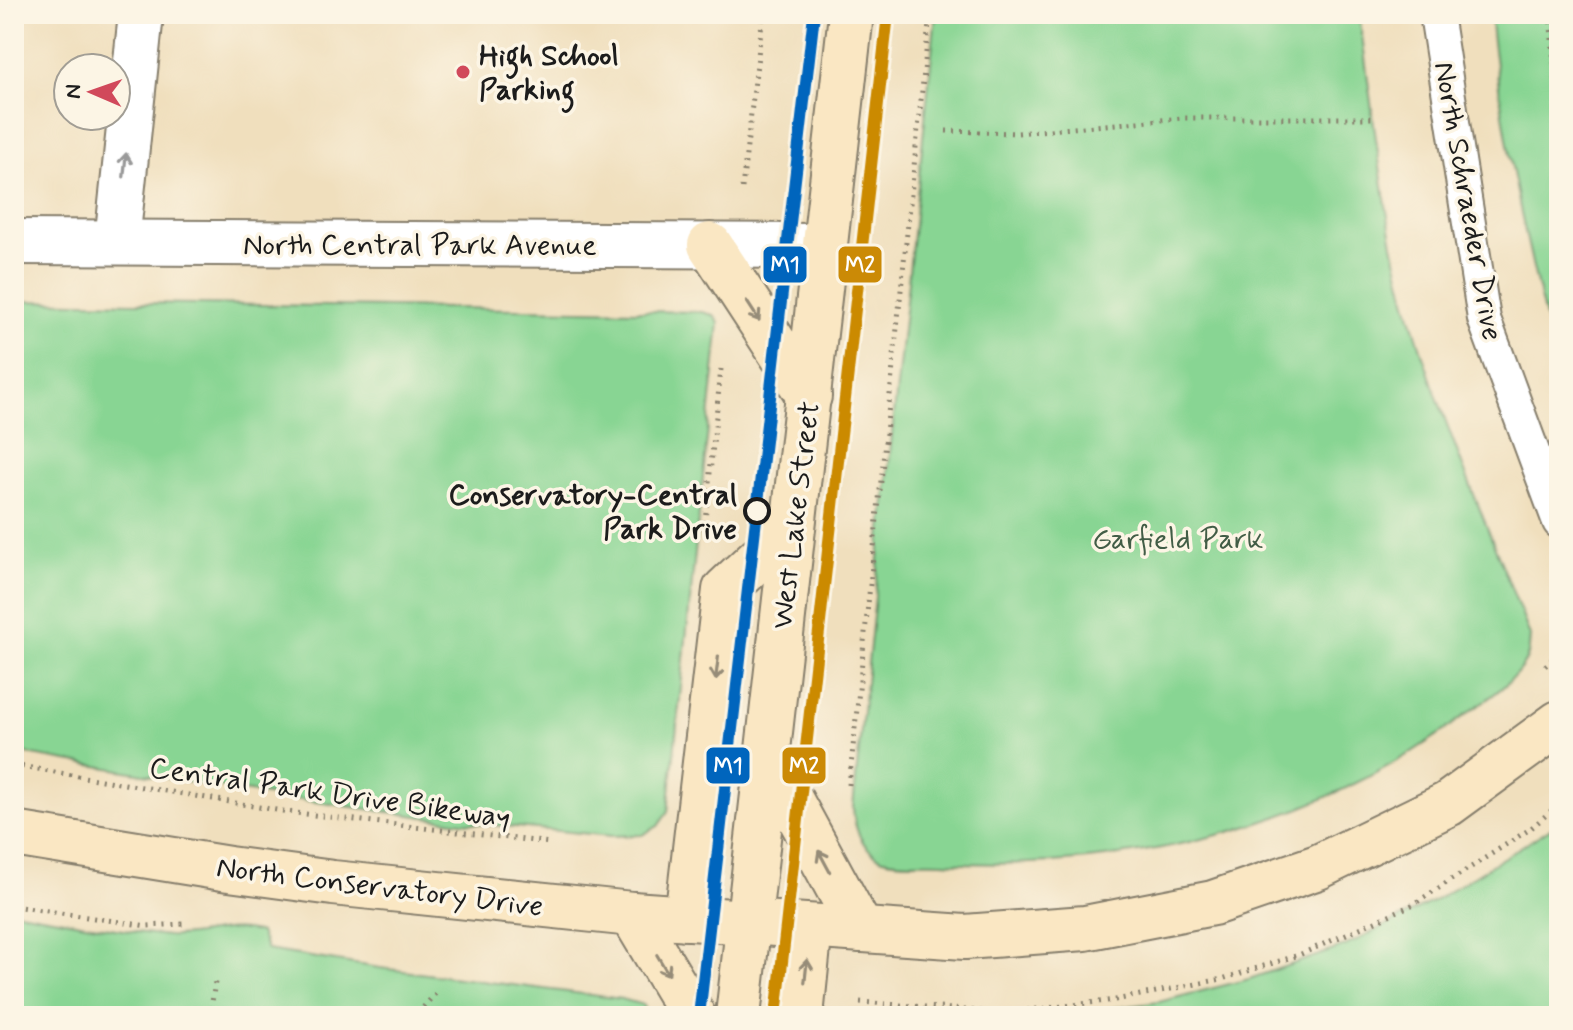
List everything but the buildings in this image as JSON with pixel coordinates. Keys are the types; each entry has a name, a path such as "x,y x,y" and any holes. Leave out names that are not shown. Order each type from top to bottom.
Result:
{"main road":[{"name":"West Lake Street","path":"738,1016 851,14"},
{"path":"710,245 809,396"},
{"path":"687,918 725,590 793,526"},
{"name":"North Conservatory Drive","path":"14,834 274,875 632,914 965,937 1085,928 1213,903 1318,867 1448,804 1559,723"},
{"path":"767,757 861,930"},
{"path":"632,914 693,1016"},
{"path":"801,1016 810,927"}],"street":[{"path":"117,242 141,14"},
{"name":"North Central Park Avenue","path":"14,242 825,246"}],"lane":[{"name":"North Schraeder Drive","path":"1436,14 1484,319 1559,522"}],"path":[{"path":"745,167 763,14"},
{"path":"848,789 930,14"},
{"path":"1550,14 1559,125"},
{"path":"946,131 1017,133 1183,118 1374,118"},
{"path":"723,355 704,531 725,590"},
{"name":"Central Park Drive Bikeway","path":"14,765 288,812 559,844"},
{"path":"1530,829 1559,804"},
{"path":"14,906 147,926 189,923"},
{"path":"210,1016 215,982"},
{"path":"418,1013 436,993"}],"green space":[{"name":"Garfield Park","path":"936,14 1359,14 1383,187 1405,294 1436,393 1530,636 1526,660 1514,677 1498,691 1407,755 1346,788 1282,815 1216,836 1079,860 1010,864 894,861 881,858 868,849 857,830 853,807"},
{"path":"1490,14 1559,14 1559,371 1517,194 1501,104"},
{"path":"14,301 702,312 714,315 719,323 668,812 658,826 642,835 612,836 461,822 273,796 14,752"},
{"path":"1559,823 1559,1016 1055,1016 1159,1002 1249,979 1345,946 1434,901"},
{"path":"14,911 168,936 248,930 260,933 267,950 622,999 643,1005 646,1016 14,1016"}],"transit line":[{"name":"M1","path":"699,1016 814,14"},
{"name":"M2","path":"776,1016 888,14"}],"place":[{"name":"High School Parking","path":"463,72"},
{"name":"Conservatory-Central Park Drive","path":"757,511"}]}
